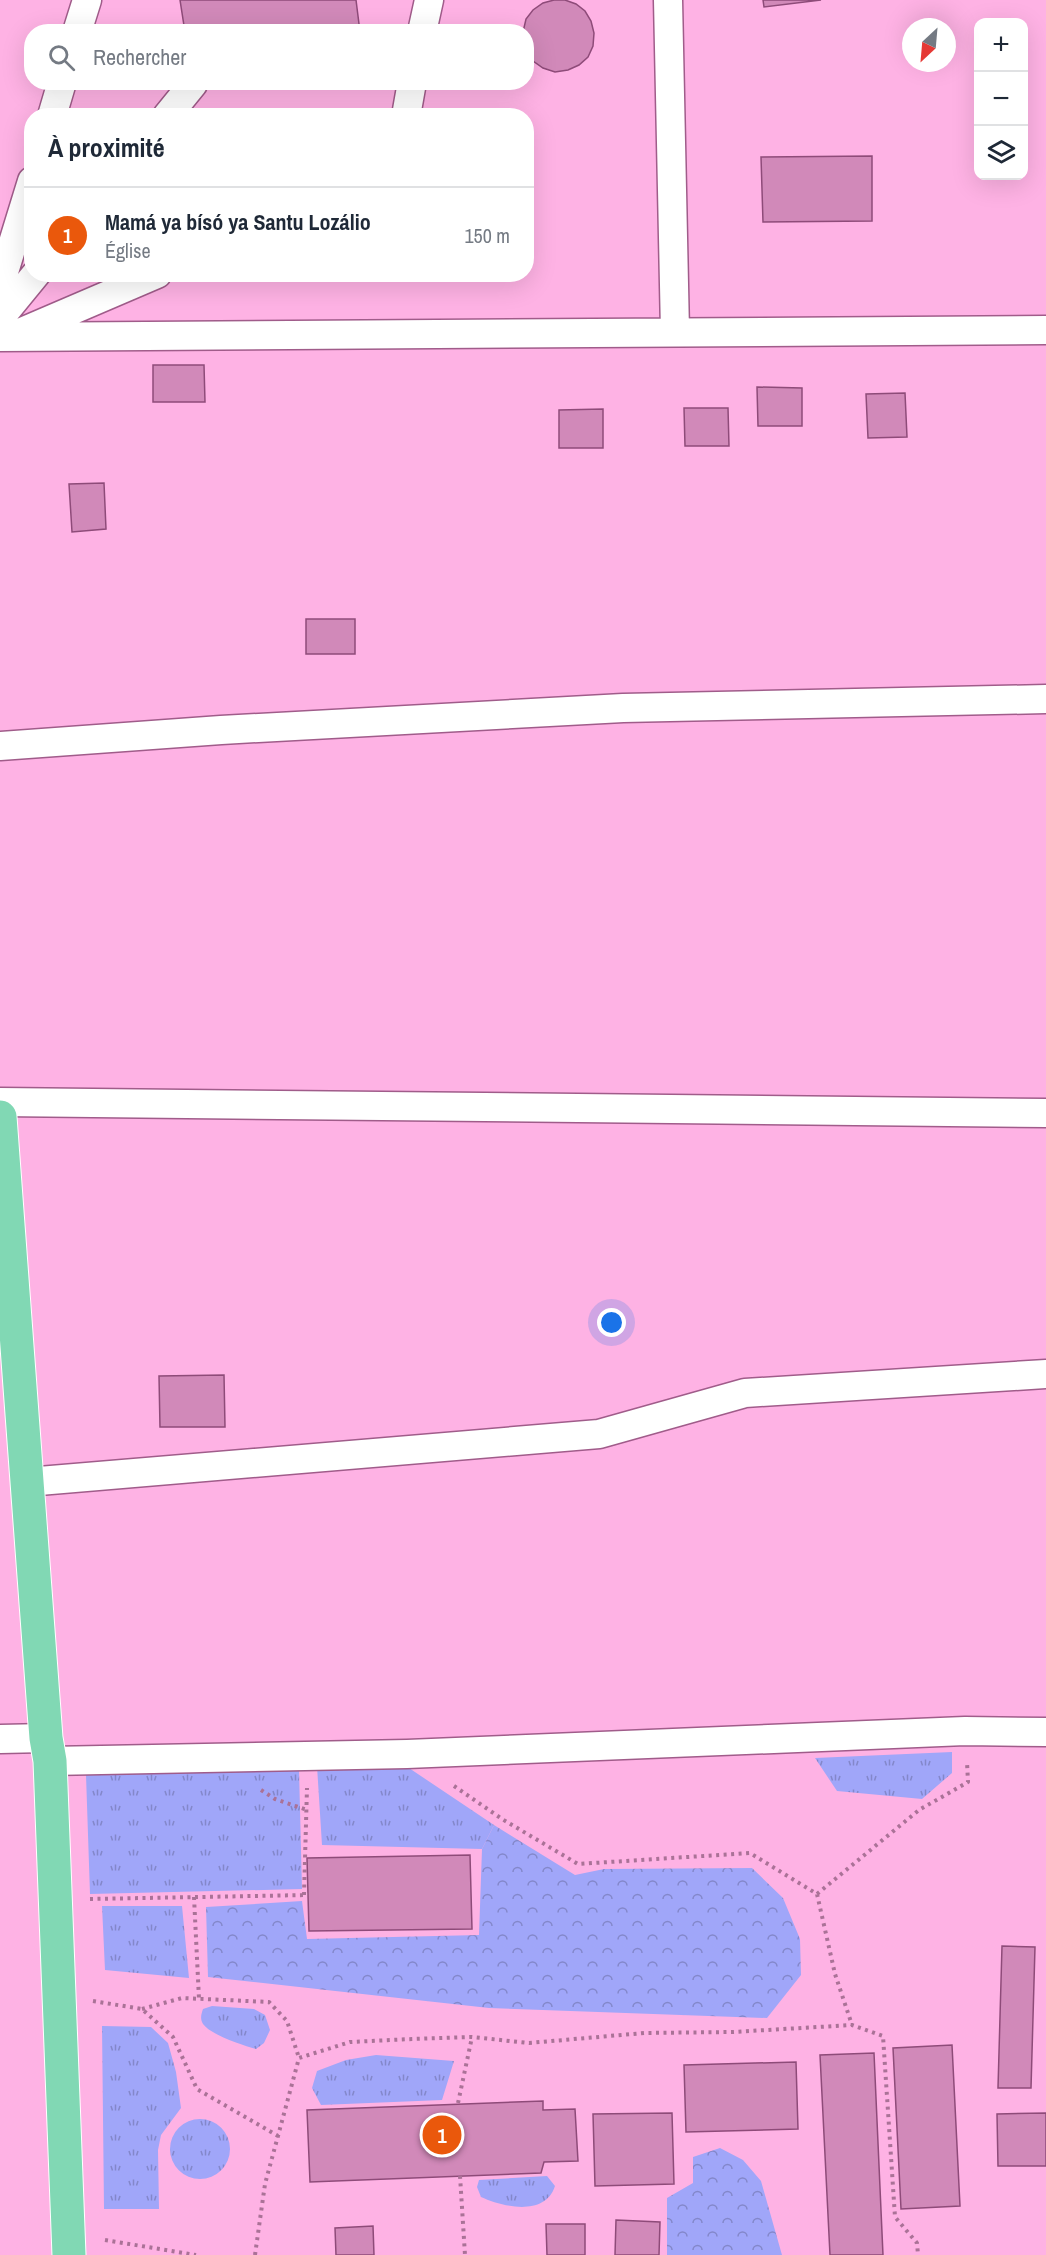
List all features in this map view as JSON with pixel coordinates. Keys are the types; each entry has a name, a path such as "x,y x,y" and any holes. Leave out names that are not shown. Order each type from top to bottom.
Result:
{"main road":[{"path":"0,1117 8,1341 27,1482 82,2246"}],"street":[{"path":"80,24 87,0"},
{"path":"424,24 429,0"},
{"path":"668,0 675,332"},
{"path":"54,108 60,90"},
{"path":"174,108 188,90"},
{"path":"407,108 411,90"},
{"path":"0,285 24,207"},
{"path":"4,330 31,282"},
{"path":"4,330 135,282"},
{"path":"4,330 675,332 1046,330"},
{"path":"0,746 221,730 623,708 1046,699"},
{"path":"0,1102 1046,1113"},
{"path":"27,1482 598,1434 745,1393 1046,1374"},
{"path":"0,1739 48,1750 307,1756 965,1731 1046,1732"}],"path":[{"path":"817,1894 919,1810 968,1782 965,1731"},
{"path":"407,1754 502,1820 578,1864 750,1853 817,1894 836,1974 852,2025"},
{"path":"80,1900 306,1895 307,1756"},
{"path":"194,1897 199,1999"},
{"path":"84,2000 142,2009 182,1998 269,2002 287,2021 299,2058 266,2184 255,2255"},
{"path":"142,2009 174,2037 197,2089 278,2136"},
{"path":"299,2058 350,2042 472,2037 529,2043 644,2033 734,2032 852,2025 883,2036 896,2217 918,2243 918,2255"},
{"path":"458,2103 472,2037"},
{"path":"460,2176 465,2255"},
{"path":"82,2246 160,2249 195,2255"},
{"path":"156,2255 160,2249"}],"green space":[{"path":"952,1752 952,1773 922,1799 837,1791 815,1758"},
{"path":"403,1764 494,1825 482,1849 322,1845 317,1766"},
{"path":"299,1769 302,1889 90,1894 86,1775"},
{"path":"494,1825 575,1875 604,1869 752,1868 783,1898 800,1939 801,1975 767,2018 489,2008 208,1977 206,1907 302,1901 307,1939 479,1935 482,1849"},
{"path":"102,1906 182,1906 189,1978 105,1970"},
{"path":"212,2006 254,2009 265,2015 270,2030 264,2043 256,2049 227,2039 207,2028 201,2019 202,2013 203,2009"},
{"path":"102,2026 151,2027 168,2043 176,2072 181,2108 161,2135 158,2150 159,2209 104,2209"},
{"path":"376,2055 454,2061 442,2100 321,2105 312,2088 317,2071 346,2060"},
{"path":"194,2119 206,2119 217,2124 225,2132 230,2149 228,2161 217,2174 206,2179 194,2179 183,2174 175,2166 170,2155 170,2143 175,2132 183,2124"},
{"path":"720,2148 743,2160 761,2181 782,2255 667,2255 667,2198 693,2183 693,2157"},
{"path":"547,2176 555,2186 550,2196 533,2206 511,2206 490,2201 481,2197 477,2187 479,2180"}],"building":[{"path":"180,0 356,0 359,24 184,24"},
{"path":"565,0 576,4 585,11 591,21 594,33 593,46 588,57 579,65 555,72 534,62 534,24 525,24 533,10 543,3"},
{"path":"763,0 821,0 764,7"},
{"path":"872,156 872,221 763,222 761,157"},
{"path":"153,365 204,365 205,402 153,402"},
{"path":"757,387 802,388 802,426 758,426"},
{"path":"905,393 907,437 868,438 866,394"},
{"path":"684,408 728,408 729,446 685,446"},
{"path":"603,409 603,448 559,448 559,410"},
{"path":"104,483 106,529 72,532 69,484"},
{"path":"306,619 355,619 355,654 306,654"},
{"path":"224,1375 225,1427 160,1427 159,1376"},
{"path":"470,1855 472,1929 309,1931 307,1858"},
{"path":"1002,1946 1035,1947 1031,2088 998,2088"},
{"path":"952,2045 960,2206 901,2209 893,2048"},
{"path":"874,2053 883,2255 830,2255 820,2055"},
{"path":"796,2062 798,2129 686,2132 684,2065"},
{"path":"543,2101 543,2110 575,2109 578,2161 544,2162 541,2173 310,2182 307,2110"},
{"path":"672,2113 674,2184 595,2186 593,2114"},
{"path":"1046,2113 1046,2166 998,2166 997,2114"},
{"path":"616,2220 660,2222 659,2255 615,2255"},
{"path":"546,2224 585,2224 585,2255 547,2255"},
{"path":"373,2226 374,2255 336,2255 335,2228"}],"place":[{"name":"Mamá ya bísó ya Santu Lozálio","path":"442,2135"}]}
